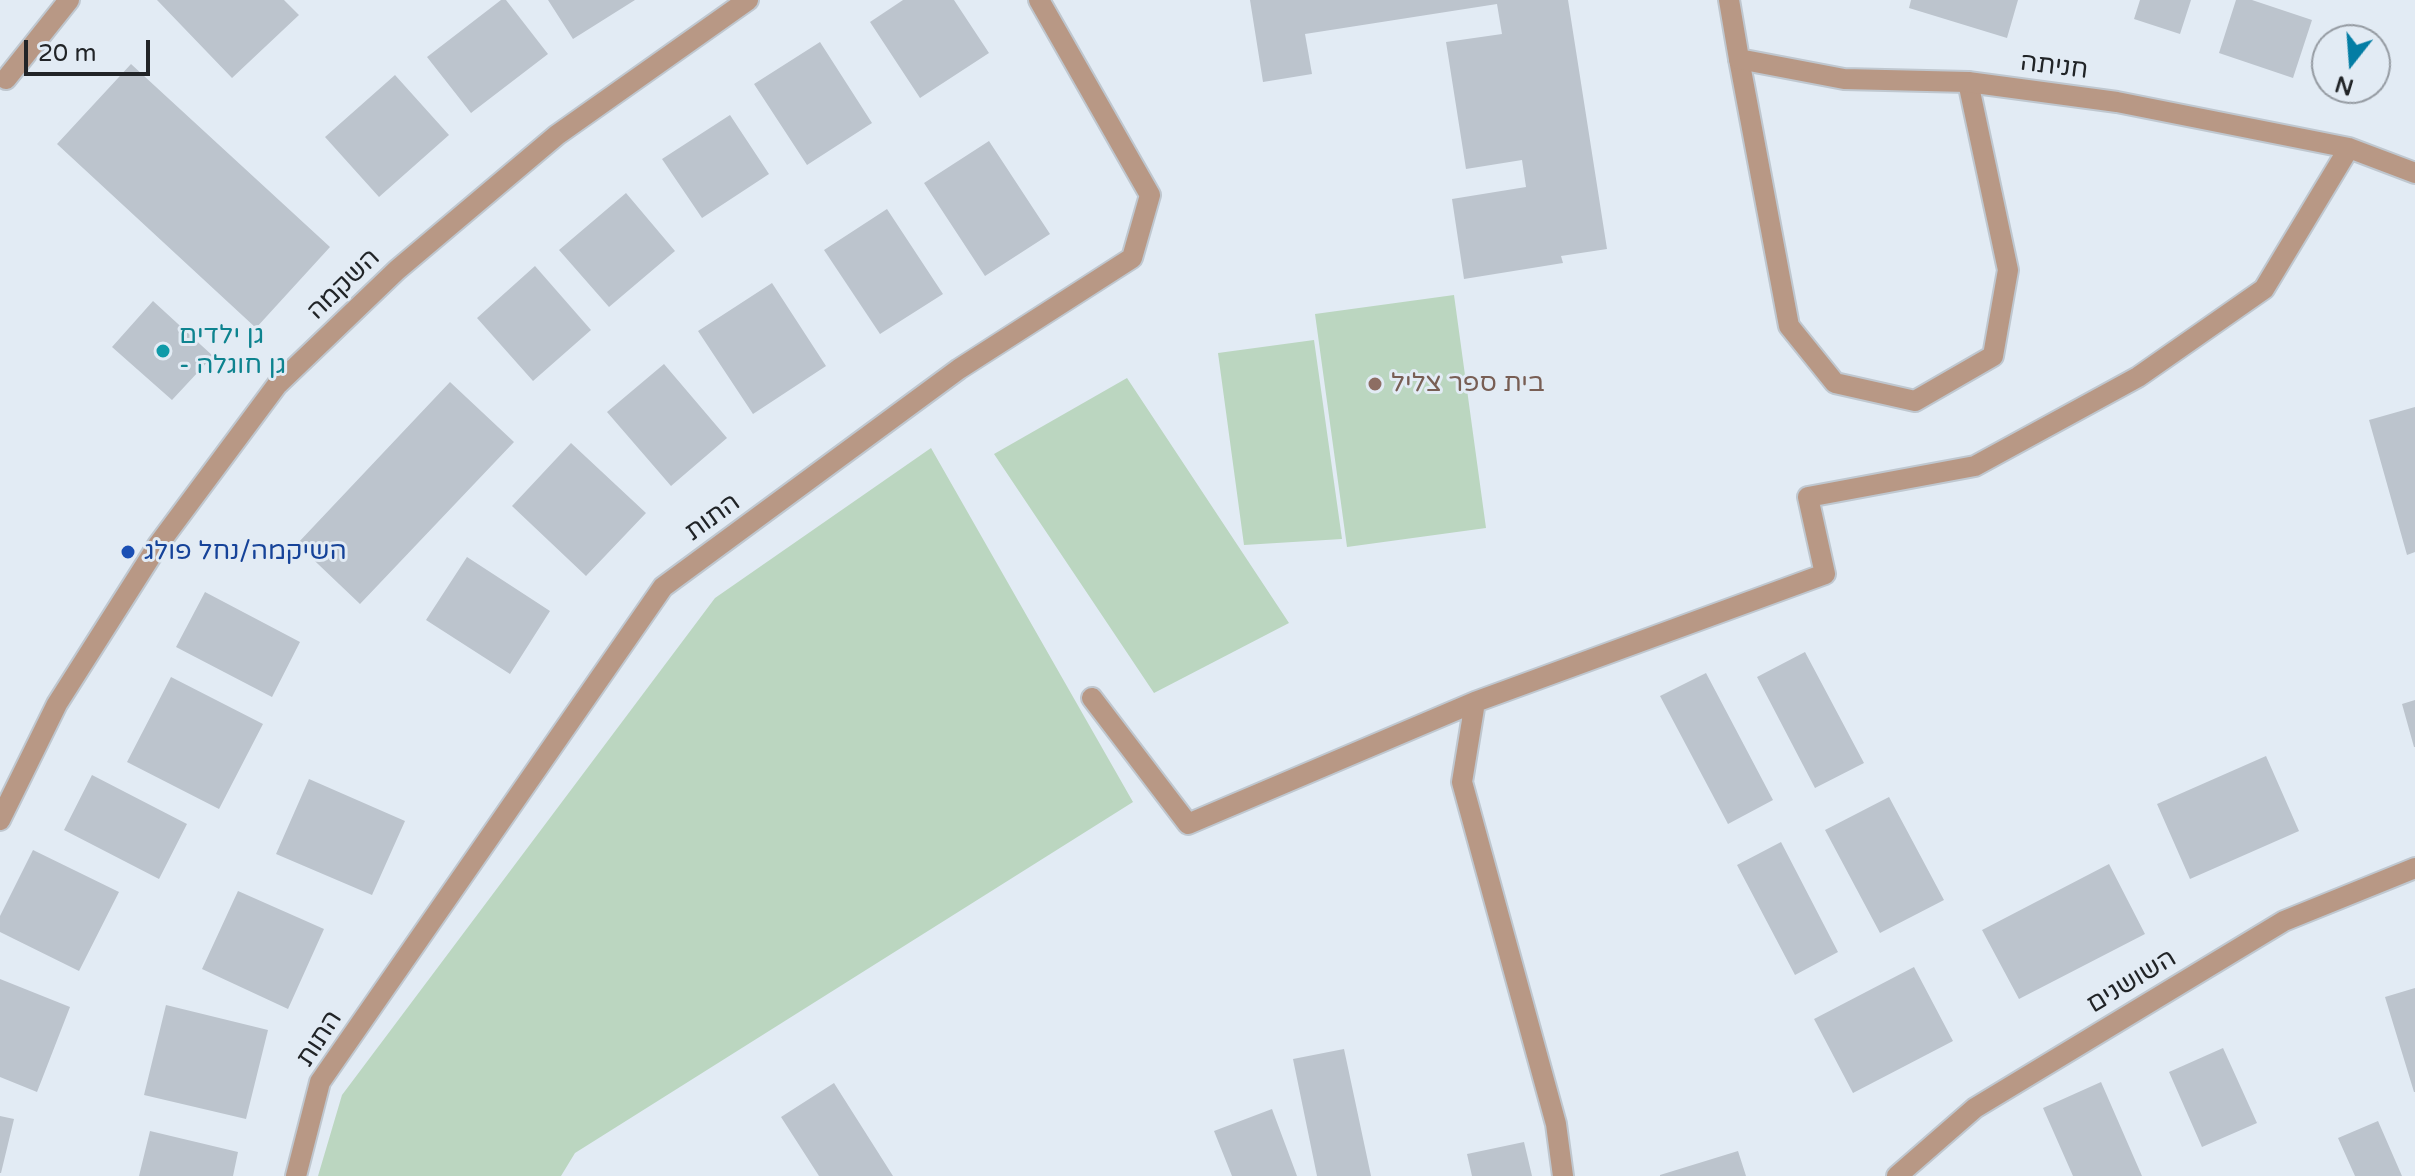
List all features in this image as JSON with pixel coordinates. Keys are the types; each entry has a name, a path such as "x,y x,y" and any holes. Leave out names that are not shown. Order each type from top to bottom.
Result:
{"street":[{"path":"6,79 69,0"},
{"name":"השקמה","path":"0,820 57,704 158,545 277,385 397,270 557,135 748,0"},
{"name":"התות","path":"296,1176 320,1082 663,587 959,369 1132,258 1150,195 1039,0"},
{"path":"1729,0 1789,326 1835,383 1915,401 1993,356 2008,270 1968,82"},
{"name":"חניתה","path":"1739,59 1844,79 1968,82 2117,102 2349,148 2415,173"},
{"path":"1092,698 1188,824 1475,702 1825,574 1808,497 1975,466 2138,377 2264,289 2349,148"},
{"path":"1475,702 1462,782 1556,1124 1563,1176"},
{"name":"השושנים","path":"1897,1176 1975,1108 2284,921 2415,868"}],"green space":[{"path":"1454,295 1486,528 1347,547 1315,314"},
{"path":"1314,340 1342,539 1244,545 1218,353"},
{"path":"1127,378 1289,623 1154,693 994,454"},
{"path":"931,448 1133,802 575,1153 561,1176 318,1176 342,1095 715,598"}],"building":[{"path":"157,0 284,0 299,15 232,78"},
{"path":"501,0 506,0 548,54 471,113 427,57"},
{"path":"548,0 635,0 573,39"},
{"path":"903,0 954,0 989,53 920,98 870,22"},
{"path":"1250,0 1568,0 1607,249 1561,256 1563,263 1464,279 1452,199 1526,187 1522,160 1466,169 1446,42 1502,34 1497,4 1305,34 1312,74 1263,82"},
{"path":"1911,0 2018,0 2007,38 1909,8"},
{"path":"2140,0 2191,0 2180,34 2134,19"},
{"path":"2236,0 2252,0 2312,20 2293,78 2219,53"},
{"path":"820,42 872,123 807,165 754,84"},
{"path":"131,64 330,247 256,328 57,144"},
{"path":"395,75 449,135 379,197 325,137"},
{"path":"730,115 769,174 702,218 662,159"},
{"path":"989,141 1050,234 985,276 924,183"},
{"path":"626,193 675,251 609,307 559,250"},
{"path":"887,209 943,294 880,334 824,250"},
{"path":"535,266 591,330 533,381 477,318"},
{"path":"772,283 826,366 753,414 698,331"},
{"name":"גן ילדים - גן חוגלה","path":"153,301 213,356 172,400 112,347"},
{"path":"664,364 727,438 671,486 607,412"},
{"path":"450,382 514,442 360,604 297,544"},
{"path":"2415,407 2415,552 2407,555 2369,420"},
{"path":"571,443 646,513 586,576 512,506"},
{"path":"467,557 550,611 510,674 426,620"},
{"path":"205,592 300,642 272,697 176,647"},
{"path":"1805,652 1864,763 1815,788 1757,677"},
{"path":"1706,673 1773,800 1728,824 1660,696"},
{"path":"171,677 263,724 219,809 127,762"},
{"path":"2415,700 2415,747 2414,747 2402,704"},
{"path":"2266,756 2299,831 2190,879 2157,804"},
{"path":"92,775 187,824 159,879 64,830"},
{"path":"309,779 405,821 372,895 276,854"},
{"path":"1889,797 1944,900 1880,933 1825,830"},
{"path":"1781,842 1838,952 1795,975 1737,865"},
{"path":"33,850 119,892 79,971 0,932 0,916"},
{"path":"2109,864 2145,934 2019,999 1982,930"},
{"path":"238,891 324,929 288,1009 202,969"},
{"path":"1914,967 1953,1041 1853,1093 1814,1019"},
{"path":"0,979 70,1007 37,1092 0,1077"},
{"path":"2415,988 2415,1092 2414,1092 2385,997"},
{"path":"166,1005 268,1030 246,1119 144,1095"},
{"path":"2223,1048 2257,1123 2202,1147 2169,1072"},
{"path":"1344,1049 1371,1176 1317,1176 1293,1059"},
{"path":"2101,1082 2142,1176 2073,1176 2043,1108"},
{"path":"834,1083 893,1176 819,1176 781,1117"},
{"path":"1272,1109 1297,1176 1232,1176 1214,1131"},
{"path":"0,1116 14,1119 1,1173 0,1173"},
{"path":"2378,1121 2402,1176 2355,1176 2338,1138"},
{"path":"150,1131 238,1152 233,1176 139,1176"},
{"path":"1524,1142 1532,1176 1472,1176 1467,1154"},
{"path":"1738,1151 1746,1176 1660,1176 1660,1175"}],"place":[{"name":"גן ילדים - גן חוגלה","path":"163,351"},
{"name":"בית ספר צליל","path":"1375,384"},
{"name":"השיקמה/נחל פולג","path":"128,552"}]}
